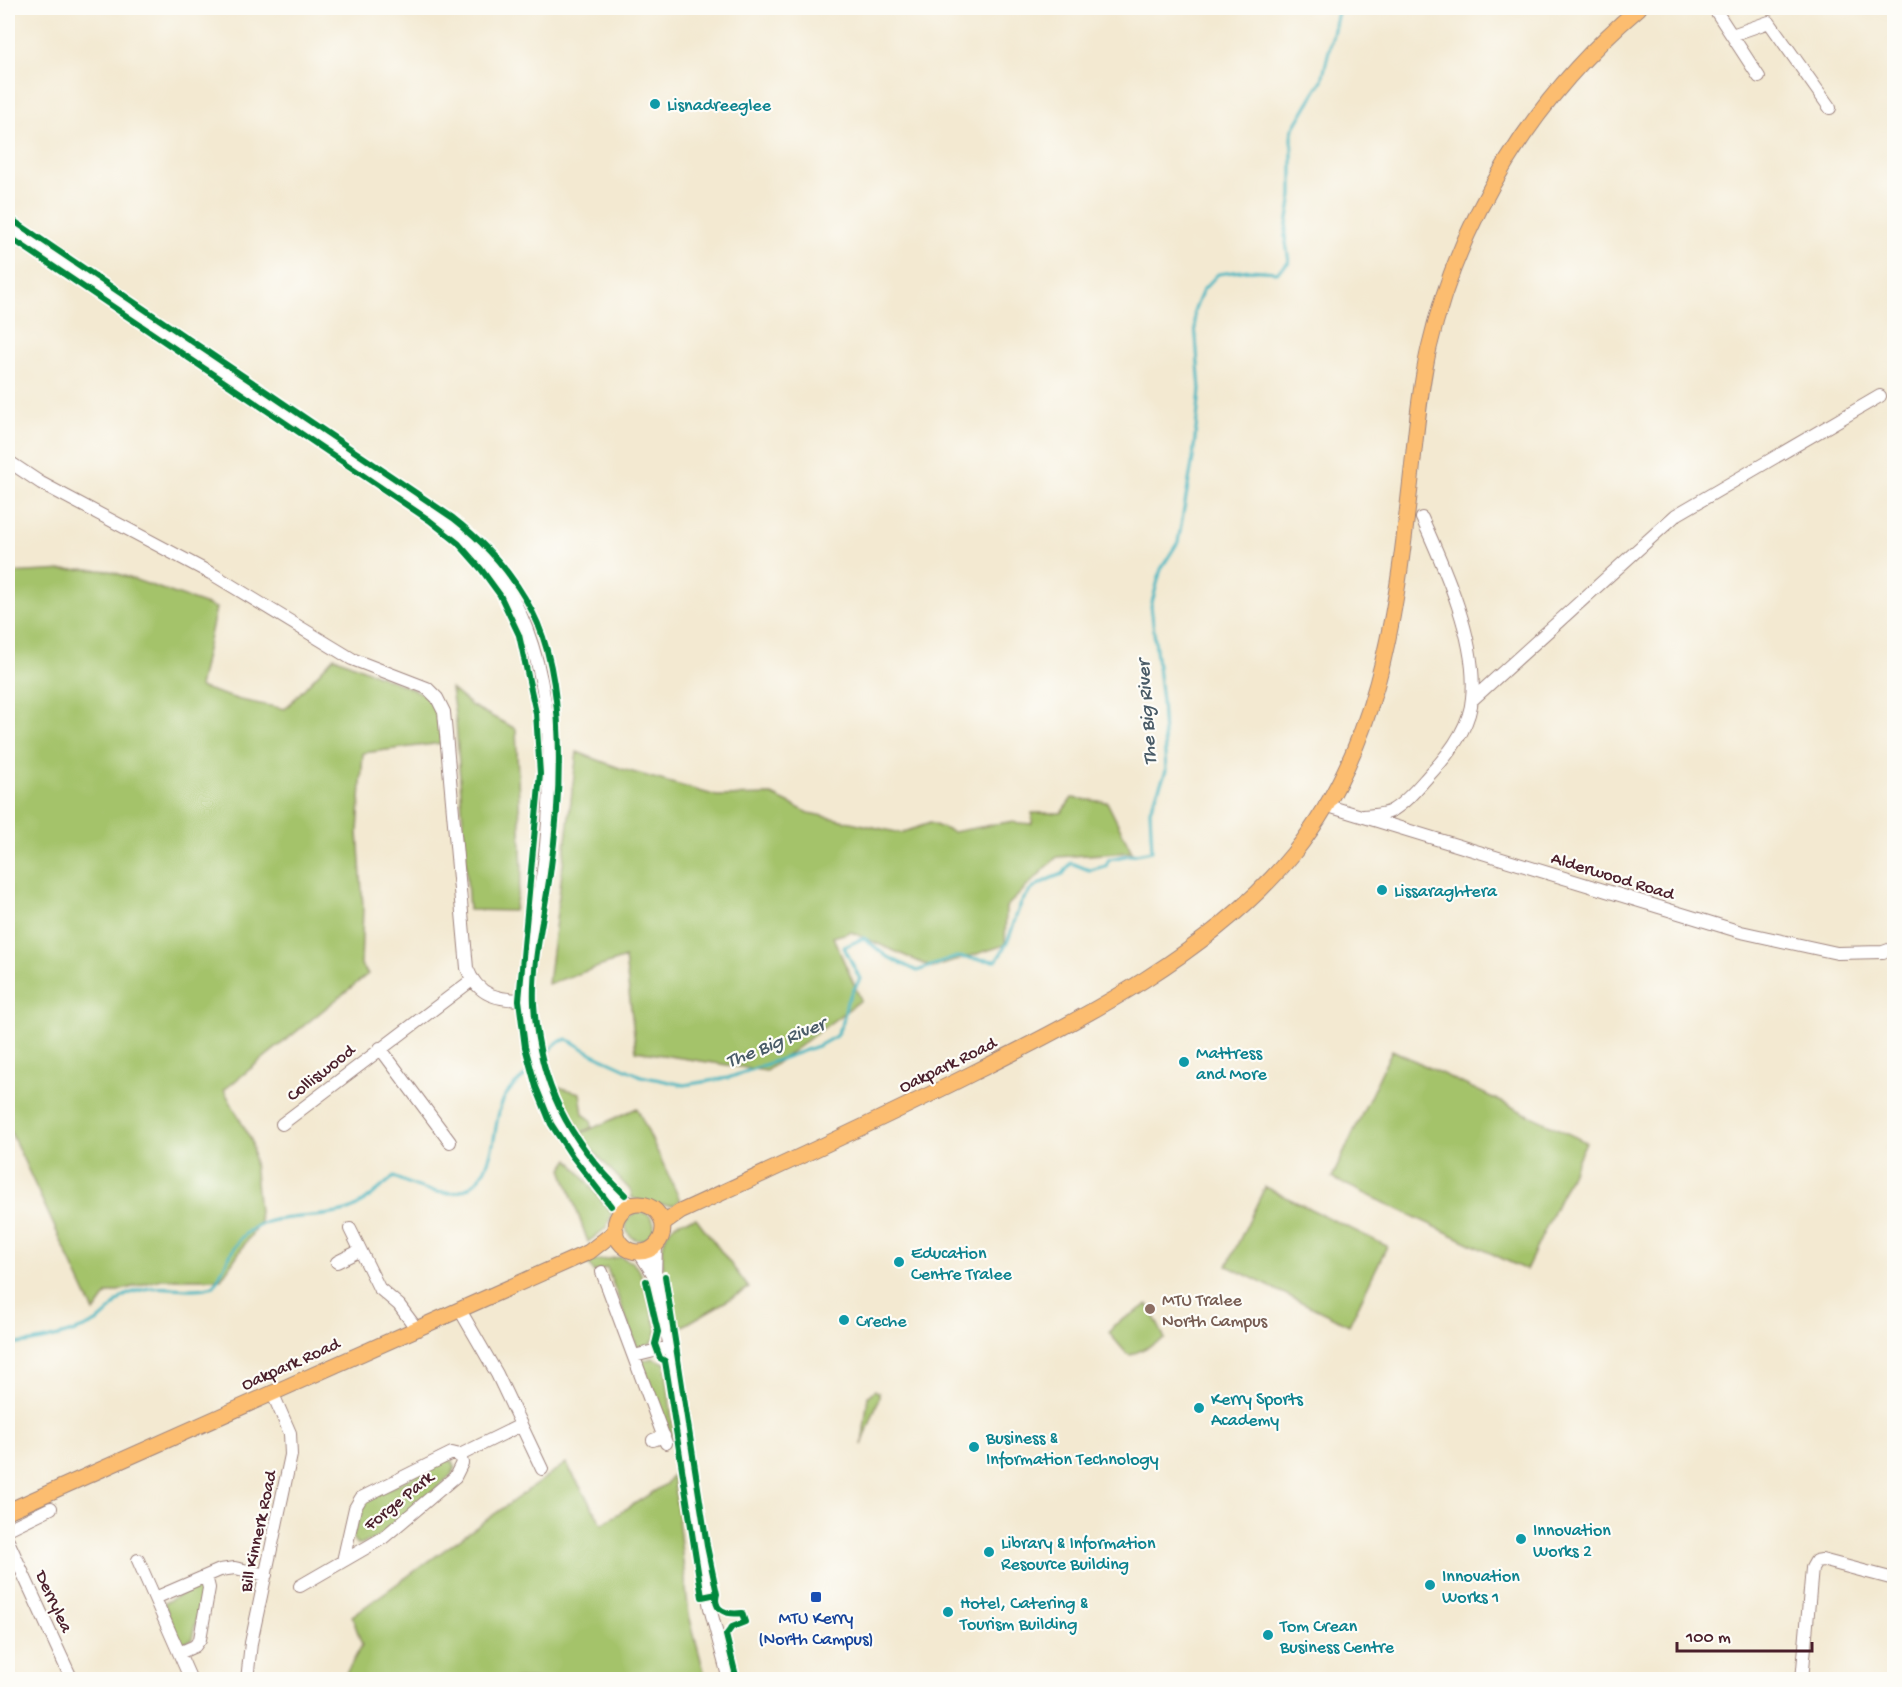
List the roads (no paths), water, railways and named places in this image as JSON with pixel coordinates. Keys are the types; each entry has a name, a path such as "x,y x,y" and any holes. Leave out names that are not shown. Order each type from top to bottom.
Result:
{"main road":[{"name":"Oakpark Road","path":"659,1218 680,1212 857,1130 1044,1038 1167,964 1219,927 1289,859 1325,805 1357,742 1382,675 1394,608 1429,350 1444,293 1461,248 1504,163 1540,110 1588,56 1639,8"},
{"path":"642,1205 659,1218 662,1234 656,1245 639,1252 618,1238 627,1209 642,1205"},
{"name":"Oakpark Road","path":"8,1511 618,1238"}],"street":[{"path":"1714,8 1759,77"},
{"path":"1732,35 1769,22 1830,108"},
{"path":"8,227 404,494 463,537 488,562 507,589 529,632 537,661 547,724 549,773 543,871 531,938 527,1000 532,1049 548,1102 572,1146 627,1209"},
{"path":"1473,700 1676,515 1880,396"},
{"path":"8,461 41,483 214,575 352,659 428,688 437,698 444,712 467,968 472,980 490,997 527,1000"},
{"path":"1360,817 1391,811 1447,756 1463,729 1473,700 1473,678 1464,630 1448,576 1422,518"},
{"name":"Alderwood Road","path":"1325,805 1752,935 1837,953 1873,953 1894,948"},
{"name":"Colliswood","path":"282,1124 472,980"},
{"name":"Colliswood","path":"380,1048 450,1142"},
{"path":"350,1229 379,1288 399,1305 416,1328"},
{"path":"656,1245 655,1277 670,1347 700,1558 712,1617 729,1680"},
{"path":"337,1262 359,1251"},
{"path":"639,1252 655,1277"},
{"path":"602,1272 634,1356 661,1440"},
{"path":"460,1310 497,1374 542,1469"},
{"path":"634,1356 670,1347"},
{"name":"Bill Kinnerk Road","path":"247,1680 251,1643 285,1485 291,1440 272,1392"},
{"name":"Forge Park","path":"343,1561 355,1508 361,1498 452,1453 460,1455 521,1425"},
{"name":"Forge Park","path":"300,1586 383,1538 455,1477 462,1463 460,1455"},
{"path":"8,1529 51,1508"},
{"name":"Derrylea","path":"8,1541 69,1679"},
{"path":"138,1560 191,1680"},
{"path":"1802,1680 1812,1568 1816,1561 1894,1579"},
{"path":"155,1598 206,1576 235,1568 266,1575"},
{"path":"179,1653 195,1646 200,1639 209,1588 206,1576"}],"waterway":[{"name":"The Big River","path":"546,1053 558,1042 567,1039 641,1076 684,1085 728,1078 820,1045 836,1036 843,1022 847,1001 860,979 844,947 864,938 886,956 917,971 957,957 996,961 1005,947 1024,899 1044,881 1063,874 1071,863 1089,870 1106,866 1109,859 1152,851 1150,810 1166,771 1162,701 1151,606 1161,569 1178,542 1193,458 1200,390 1194,311 1203,290 1218,274 1249,270 1277,272 1289,262 1285,236 1292,196 1292,131 1322,80 1339,8"},
{"name":"The Big River","path":"8,1344 42,1340 82,1329 101,1319 121,1298 132,1292 150,1288 194,1289 214,1286 238,1242 249,1231 284,1218 324,1215 349,1210 367,1200 394,1177 427,1190 443,1193 468,1188 479,1179 487,1164 505,1097 526,1075"}],"place":[{"name":"Lisnadreeglee","path":"655,104"},
{"name":"Lissaraghtera","path":"1382,890"},
{"name":"Mattress and More","path":"1184,1062"},
{"name":"Education Centre Tralee","path":"899,1262"},
{"name":"MTU Tralee North Campus","path":"1150,1309"},
{"name":"Creche","path":"844,1320"},
{"name":"Kerry Sports Academy","path":"1199,1408"},
{"name":"Business & Information Technology","path":"974,1447"},
{"name":"Innovation Works 2","path":"1521,1539"},
{"name":"Library & Information Resource Building","path":"989,1552"},
{"name":"Innovation Works 1","path":"1430,1585"},
{"name":"MTU Kerry (North Campus)","path":"816,1597"},
{"name":"Hotel, Catering & Tourism Building","path":"948,1612"},
{"name":"Tom Crean Business Centre","path":"1268,1635"}]}
